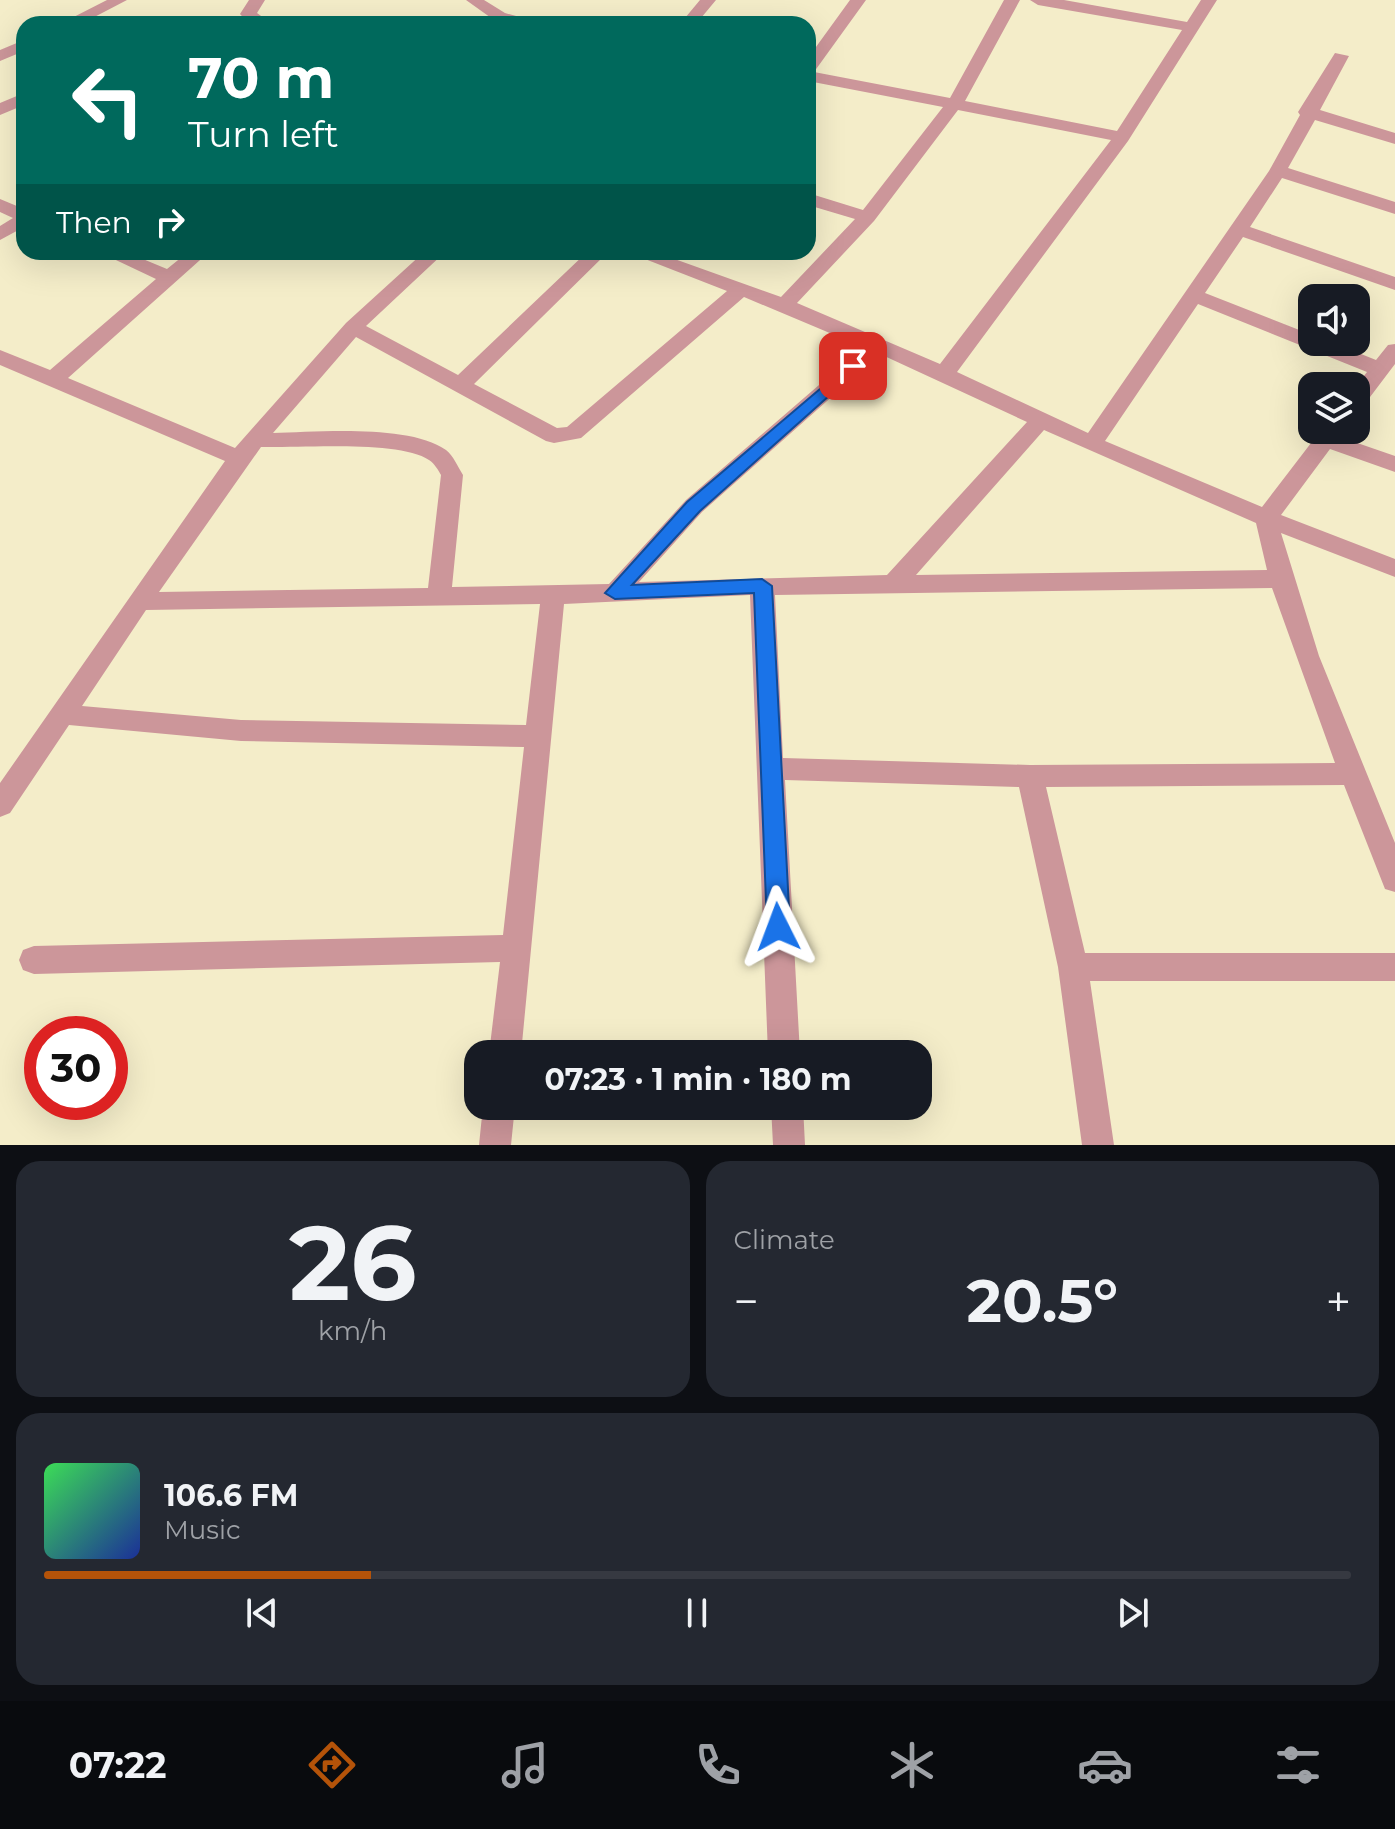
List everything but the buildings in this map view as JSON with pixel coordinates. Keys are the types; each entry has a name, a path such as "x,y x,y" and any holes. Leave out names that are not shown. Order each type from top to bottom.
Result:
{"street":[{"path":"85,16 119,0"},
{"path":"251,16 248,14 257,0"},
{"path":"474,0 498,16"},
{"path":"695,16 708,0"},
{"path":"816,58 858,0"},
{"path":"784,305 867,217 956,102 1012,0"},
{"path":"1038,0 1191,27"},
{"path":"944,374 1122,137 1209,0"},
{"path":"1092,444 1278,171 1307,112 1341,56"},
{"path":"816,77 956,102 1122,137"},
{"path":"1307,112 1395,139"},
{"path":"1278,171 1395,208"},
{"path":"816,201 867,217"},
{"path":"1238,229 1395,284"},
{"path":"128,260 169,277"},
{"path":"51,381 189,260"},
{"path":"0,805 247,449 353,327 426,260"},
{"path":"462,383 590,260"},
{"path":"659,260 784,305 944,374 1092,444 1266,518 1395,568"},
{"path":"353,327 462,383 554,436 573,433 741,290"},
{"path":"1193,295 1298,336"},
{"path":"615,593 694,506 876,346"},
{"path":"1370,382 1395,350"},
{"path":"1347,356 1380,369"},
{"path":"0,357 51,381 247,449 376,442 421,448 439,456 452,475 439,597"},
{"path":"892,586 1040,421"},
{"path":"1266,518 1322,444"},
{"path":"1349,444 1395,464"},
{"path":"1266,518 1280,579 1395,880"},
{"path":"139,601 553,595 762,586 1280,579"},
{"path":"762,586 783,1040"},
{"path":"506,1040 553,595"},
{"path":"64,714 164,728 289,735 538,736"},
{"path":"771,769 1030,776 1356,774"},
{"path":"1030,776 1073,967 1098,1145"},
{"path":"34,960 516,948"},
{"path":"1073,967 1395,967"},
{"path":"495,1145 498,1120"},
{"path":"788,1120 789,1145"}],"route":[{"path":"778,927 762,586 615,593 694,506 853,366"}]}
